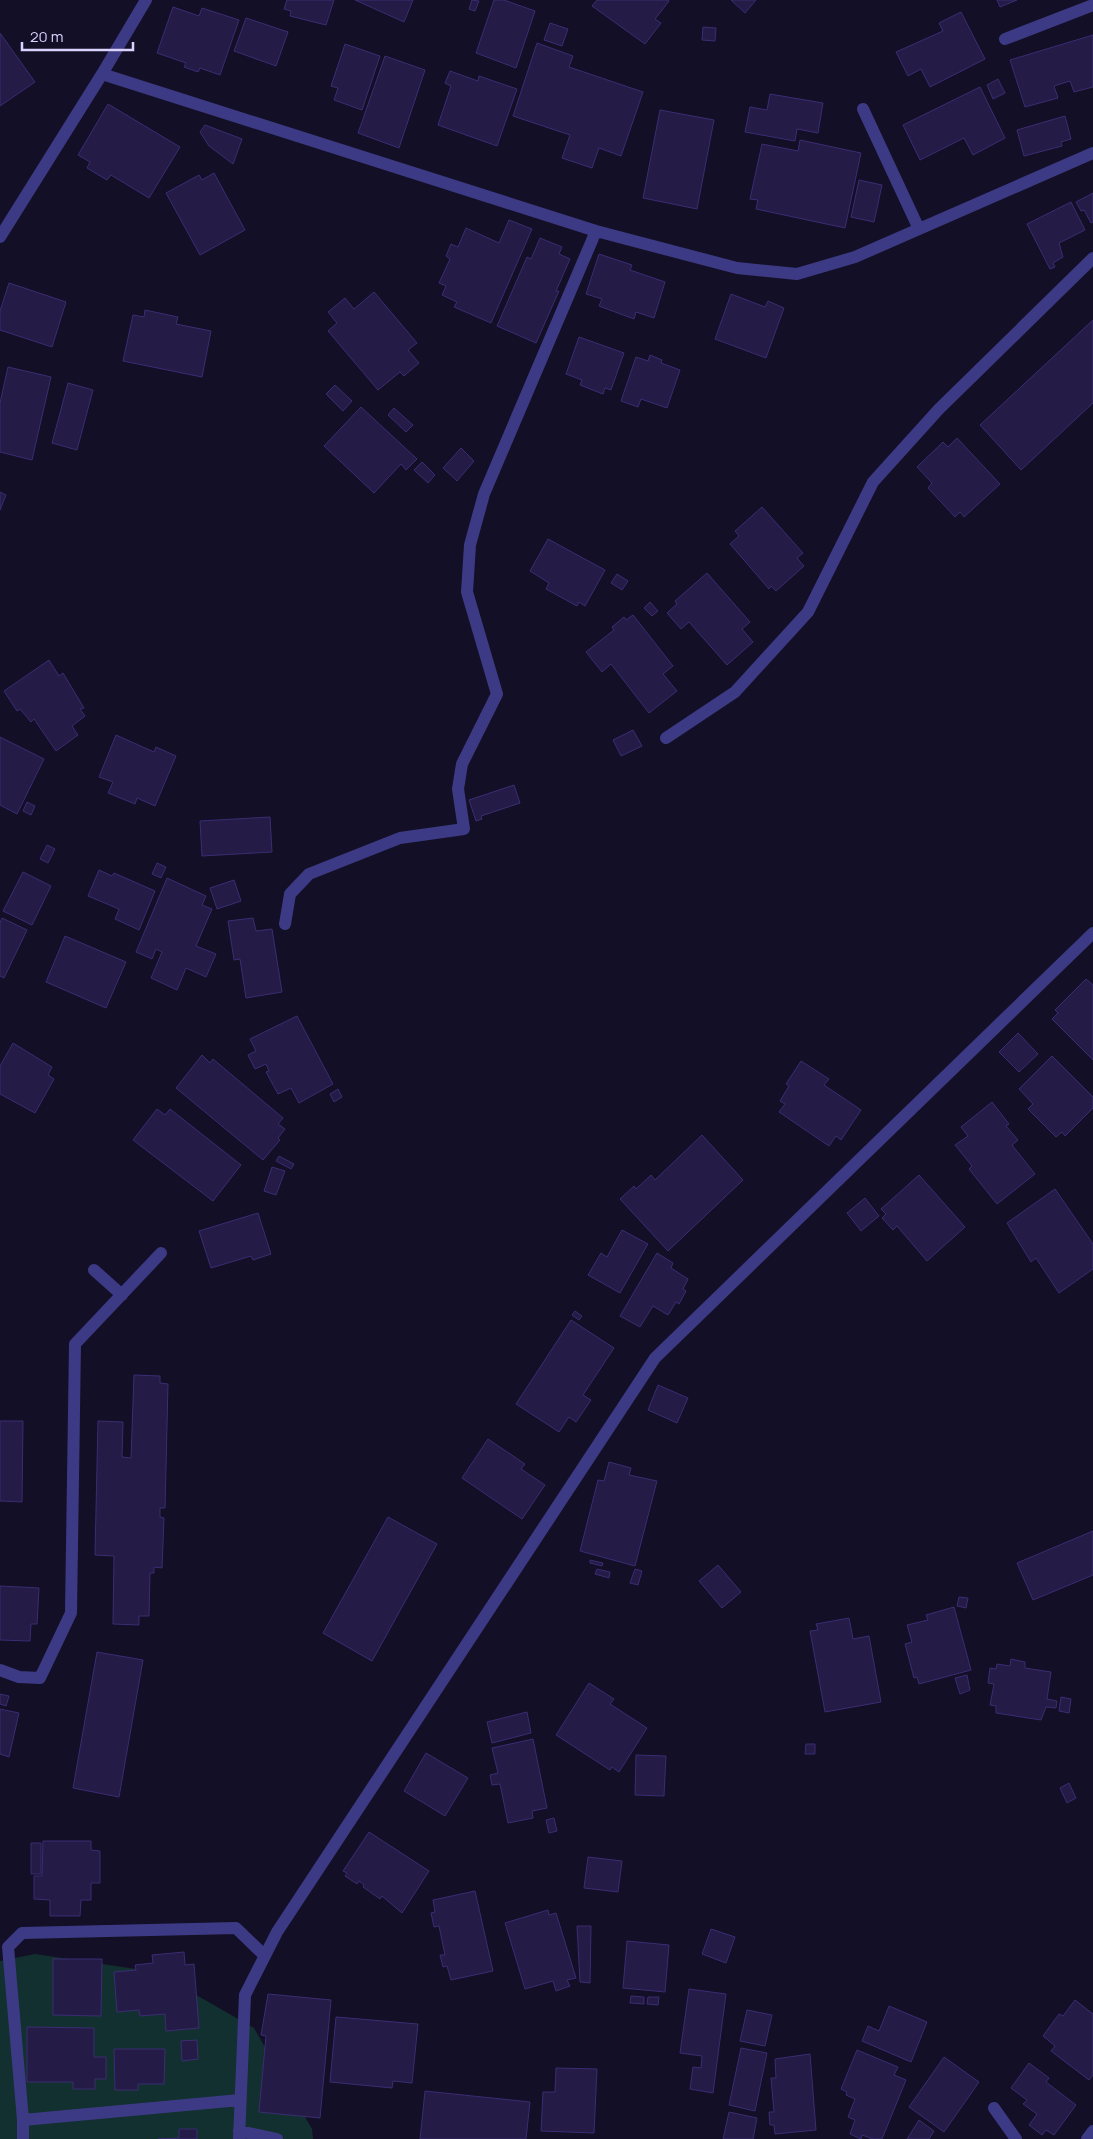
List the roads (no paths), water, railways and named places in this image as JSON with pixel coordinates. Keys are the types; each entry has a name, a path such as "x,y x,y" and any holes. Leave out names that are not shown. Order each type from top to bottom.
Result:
{"street":[{"path":"0,237 146,0"},
{"path":"1005,39 1093,6"},
{"path":"102,74 596,230 737,268 797,274 855,257 1093,153"},
{"path":"863,109 919,229"},
{"path":"285,924 290,894 309,874 400,838 464,830 458,789 462,764 497,694 467,592 470,545 484,494 596,230"},
{"path":"666,738 735,692 808,612 873,482 939,409 1093,258"},
{"path":"277,2139 239,2135 245,1995 283,1924 655,1358 1093,933"},
{"path":"0,1670 19,1676 40,1678 71,1613 75,1344 161,1253"},
{"path":"94,1270 122,1295"},
{"path":"23,2139 8,1947 22,1933 236,1928 265,1956"},
{"path":"22,2120 240,2100"},
{"path":"994,2108 1016,2139"},
{"path":"1088,2139 1093,2131"}]}
